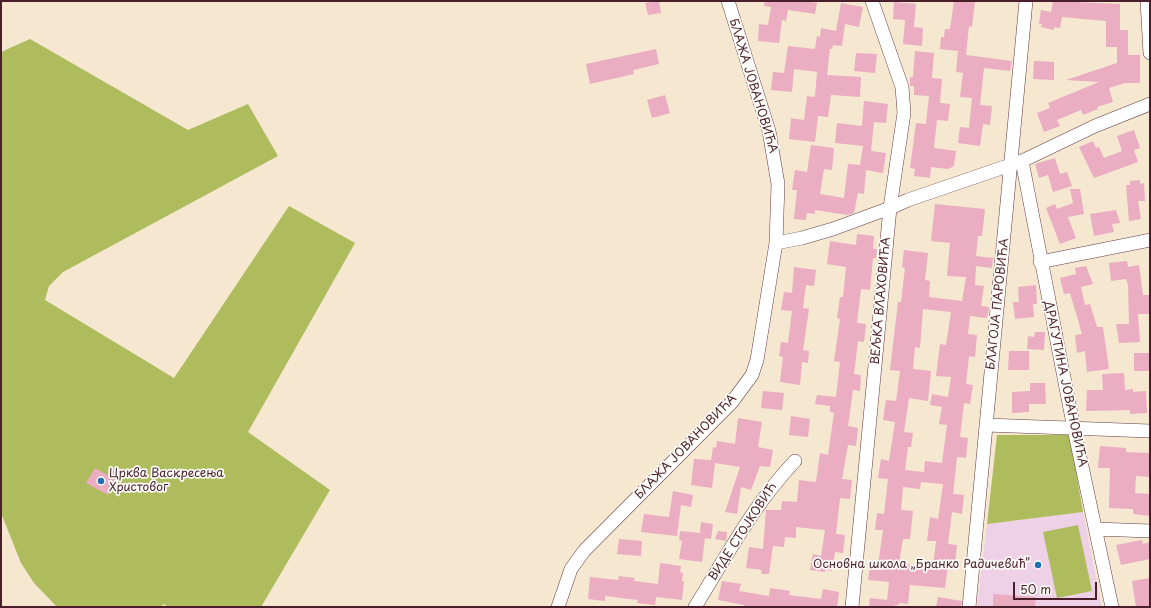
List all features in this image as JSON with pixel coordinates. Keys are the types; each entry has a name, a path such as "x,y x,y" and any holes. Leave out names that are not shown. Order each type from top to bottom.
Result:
{"street":[{"name":"БЛАЖА ЈОВАНОВИЋА","path":"560,607 571,569 584,551 732,402 752,375 757,360 776,243 778,184 770,131 728,1"},
{"name":"ВЕЉКА ВЛАХОВИЋА","path":"852,607 890,208 904,102 902,87 872,1"},
{"name":"БЛАГОЈА ПАРОВИЋА","path":"969,607 986,425 1016,162 1026,1"},
{"path":"1147,1 1150,53"},
{"path":"776,243 821,232 1016,162 1095,126 1150,104"},
{"name":"ДРАГУТИНА ЈОВАНОВИЋА","path":"1016,162 1040,262 1112,607"},
{"path":"1040,262 1150,240"},
{"path":"986,425 1150,431"},
{"name":"ВИДЕ СТОЈКОВИЋ","path":"695,607 747,522 776,481 795,461"},
{"path":"1096,529 1150,531"}],"shaded area":[{"name":"Основна школа „Бранко Радичевић”","path":"1083,512 1102,607 977,607 987,524"}],"green space":[{"path":"30,39 188,130 248,104 278,156 63,272 49,286 45,300 174,378 289,206 355,243 248,432 330,490 261,607 169,607 163,604 162,607 57,607 34,583 21,563 1,513 1,52"},
{"path":"997,435 1070,435 1083,512 987,524"},
{"path":"1078,525 1092,591 1057,598 1043,532"}],"building":[{"path":"659,1 661,13 648,15 645,3"},
{"path":"765,1 805,1 817,3 815,14 788,10 786,21 782,20 779,43 758,41 759,24 768,25 771,7 764,6"},
{"path":"954,1 975,1 972,27 969,26 966,55 1012,61 1010,71 984,68 980,105 992,106 990,125 983,124 980,146 958,143 960,127 969,128 972,98 960,97 963,73 956,72 958,51 940,49 941,37 944,37 945,29 950,29"},
{"path":"1053,1 1120,4 1120,30 1128,30 1128,55 1140,55 1140,83 1125,83 1109,88 1113,102 1097,107 1098,109 1083,115 1081,110 1057,120 1060,126 1044,132 1037,113 1050,108 1048,103 1099,82 1066,80 1117,63 1117,47 1106,47 1106,21 1062,17 1060,28 1054,27 1054,30 1041,27 1042,24 1039,24 1041,10 1051,12"},
{"path":"894,2 916,4 914,27 923,28 922,46 903,44 905,20 893,19"},
{"path":"841,3 863,7 859,27 845,24 842,46 833,45 832,49 830,49 827,75 861,77 860,97 831,95 828,117 818,116 815,142 789,139 791,118 804,120 807,96 815,97 817,72 794,69 792,92 771,90 773,72 784,73 788,46 815,49 817,36 820,37 821,28 836,31"},
{"path":"656,49 659,64 633,70 634,74 590,84 586,64"},
{"path":"915,51 934,53 932,78 942,79 940,103 950,104 948,121 937,120 934,148 956,151 954,166 948,169 931,167 930,178 914,176 915,169 910,168 916,123 926,124 929,96 914,95 914,86 910,86 910,77 913,77"},
{"path":"856,53 877,54 875,73 854,71"},
{"path":"1034,61 1054,62 1054,80 1033,79"},
{"path":"665,95 670,113 652,118 647,100"},
{"path":"864,101 888,104 886,123 874,122 871,151 886,153 883,173 866,170 864,194 858,193 854,213 848,215 815,210 815,214 807,213 806,220 794,219 797,190 792,190 795,170 807,172 811,145 834,148 832,170 824,169 820,194 844,198 848,164 860,165 863,146 835,143 837,123 862,126"},
{"path":"1134,130 1140,148 1134,150 1138,162 1094,178 1079,147 1093,141 1096,148 1099,147 1104,158 1122,151 1117,136"},
{"path":"1055,158 1060,174 1067,172 1072,186 1053,192 1048,175 1039,178 1035,164"},
{"path":"1140,180 1140,184 1144,183 1145,201 1138,201 1141,219 1129,221 1126,185 1130,185 1130,181"},
{"path":"1070,189 1080,189 1084,214 1068,217 1076,238 1060,244 1046,208 1055,204 1057,209 1073,203"},
{"path":"935,204 985,209 982,236 978,236 976,256 993,258 992,268 976,266 975,285 984,286 981,306 989,307 987,318 970,316 968,334 977,335 975,357 969,356 966,384 973,385 970,404 964,403 960,437 968,438 966,458 957,457 953,494 964,495 962,514 952,512 948,544 957,545 955,565 948,564 945,588 910,585 908,604 899,603 899,605 895,605 895,607 869,607 870,598 887,600 889,582 868,580 870,565 878,565 883,530 875,530 877,513 884,514 888,479 878,478 881,459 889,461 895,422 883,420 886,400 896,401 900,371 890,370 898,302 901,302 905,268 902,267 904,250 928,253 925,280 930,281 929,297 962,301 966,277 947,276 950,243 931,241","holes":["923,309 951,312 946,345 940,344 936,376 951,377 948,397 932,394 930,405 942,407 939,424 947,425 942,463 925,461 924,472 905,470 908,447 911,447 913,433 904,432 909,398 928,401 931,371 913,369 915,347 920,348","921,482 943,484 938,519 930,517 927,541 936,541 933,568 899,563 903,539 910,539 913,511 901,510 903,487 920,489"]},
{"path":"1116,210 1120,223 1112,224 1114,232 1094,236 1090,214"},
{"path":"857,234 874,236 873,249 877,249 876,258 873,258 870,290 861,289 857,323 866,324 864,342 858,341 854,374 861,375 860,391 853,390 848,426 858,428 856,446 848,445 842,479 852,480 850,499 840,498 836,534 845,535 843,553 835,552 832,571 825,570 825,572 810,570 813,554 821,556 825,530 796,527 796,538 785,537 784,547 773,546 769,574 761,574 762,570 746,568 749,547 763,549 766,510 781,510 782,501 797,502 799,480 816,482 820,453 828,455 834,413 830,412 830,406 815,404 817,395 836,397 840,362 834,361 840,319 837,318 840,297 843,297 846,267 827,264 830,241 856,245"},
{"path":"1127,261 1128,267 1139,265 1143,295 1149,295 1149,314 1138,314 1140,342 1119,343 1116,324 1129,324 1128,285 1126,279 1111,281 1109,263"},
{"path":"1086,266 1093,284 1081,287 1085,305 1090,304 1097,327 1103,327 1109,369 1087,372 1085,351 1077,353 1075,335 1082,334 1070,293 1064,294 1060,278 1076,274 1075,268"},
{"path":"794,267 816,270 814,286 806,285 803,308 809,309 803,350 809,351 808,363 802,362 800,385 780,382 783,357 779,356 781,342 788,343 792,311 781,310 784,292 792,293"},
{"path":"1036,285 1037,304 1033,304 1034,317 1015,319 1013,302 1019,302 1018,287"},
{"path":"1035,332 1045,332 1044,350 1027,349 1028,336 1034,337"},
{"path":"1009,351 1029,351 1029,370 1008,370"},
{"path":"1134,353 1150,353 1150,371 1134,371"},
{"path":"1124,373 1125,390 1133,389 1133,392 1146,391 1147,413 1130,414 1130,410 1086,411 1087,390 1103,390 1102,374"},
{"path":"1030,383 1045,383 1046,404 1029,404 1029,412 1012,413 1012,392 1030,391"},
{"path":"763,391 784,393 782,410 761,408"},
{"path":"791,416 810,419 808,437 789,435"},
{"path":"738,418 762,422 758,447 773,450 770,467 760,466 751,490 741,487 737,514 725,512 740,467 715,463 712,488 691,485 694,459 711,460 713,447 716,448 717,441 735,444"},
{"path":"1100,446 1126,448 1126,452 1150,453 1150,477 1136,476 1135,493 1150,494 1150,516 1133,514 1133,509 1109,508 1110,468 1098,468"},
{"name":"Црква Васкресења Христовог","path":"95,468 116,480 108,495 86,483"},
{"path":"673,491 693,495 691,507 681,505 677,536 641,532 644,514 669,517"},
{"path":"701,522 713,524 711,539 705,538 702,562 679,559 682,541 679,540 680,531 700,533"},
{"path":"718,531 727,532 726,541 715,539"},
{"path":"619,539 642,541 641,556 617,554"},
{"path":"1142,540 1143,544 1150,542 1150,559 1121,565 1116,545"},
{"path":"660,563 681,566 680,572 683,573 682,581 684,581 682,600 656,597 655,605 637,603 638,600 605,596 605,601 588,599 590,577 618,580 619,576 635,578 634,581 658,584"},
{"path":"1150,578 1150,607 1136,607 1132,581"},
{"path":"722,581 741,584 739,591 769,596 770,588 790,591 789,595 821,599 823,589 839,592 837,607 744,607 744,605 718,600"},
{"path":"993,594 1036,597 1035,607 993,607"},
{"path":"938,597 962,601 961,607 936,607"}],"place":[{"name":"Црква Васкресења Христовог","path":"101,481"},
{"name":"Основна школа „Бранко Радичевић”","path":"1038,565"}]}
